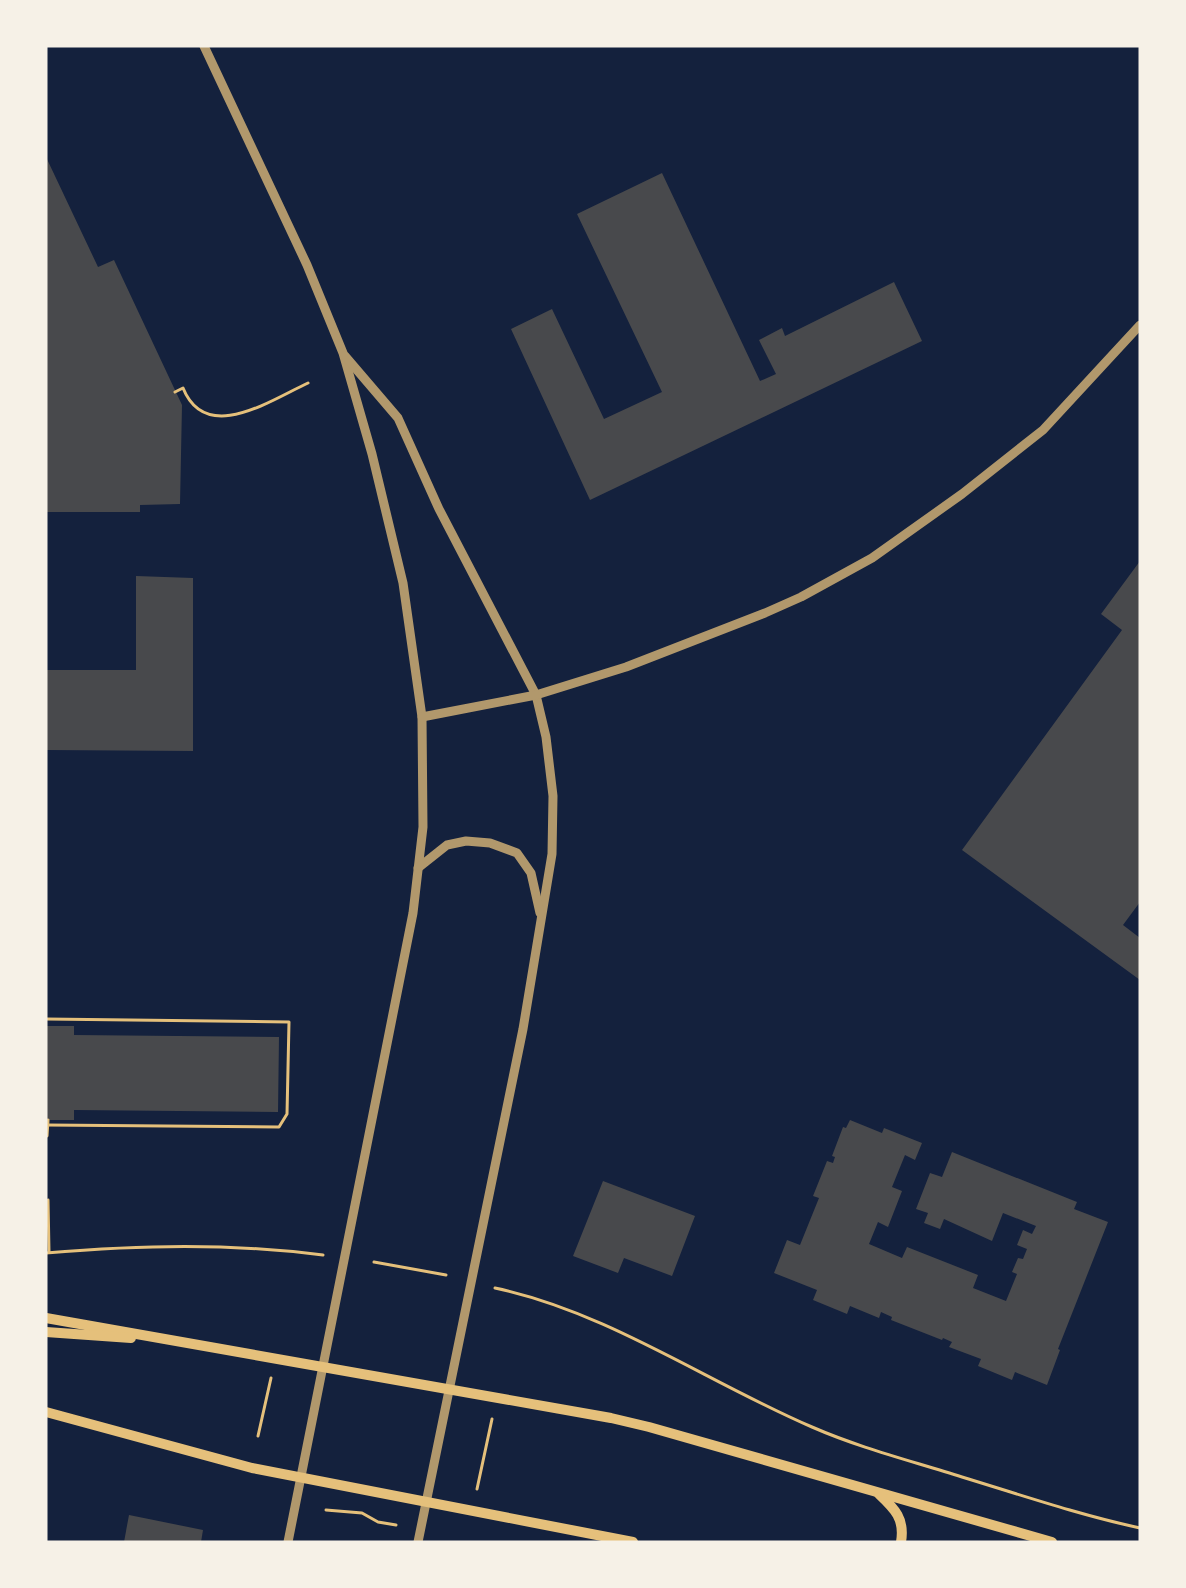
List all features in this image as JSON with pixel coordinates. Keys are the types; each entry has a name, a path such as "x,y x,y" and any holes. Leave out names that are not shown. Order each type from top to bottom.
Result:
{"main road":[{"path":"46,1318 323,1365 649,1427 1052,1542"},
{"path":"46,1332 182,1342"},
{"path":"46,1412 252,1468 633,1542"},
{"path":"877,1492 895,1508 902,1521 901,1542"}],"street":[{"path":"204,46 307,265 343,353 372,454 403,583 422,718 423,827 413,913 288,1542"},
{"path":"422,718 536,695 626,667 731,627 801,597 872,558 962,494 1043,430 1140,325"},
{"path":"343,353 398,418 439,509 536,695 546,737 553,796 552,854 522,1029 418,1542"},
{"path":"418,868 447,845 466,841 490,843 517,853 531,873 541,918"}],"path":[{"path":"175,392 183,388 188,401 211,416 239,416 308,383"},
{"path":"46,1020 289,1022 287,1114 279,1127 47,1125"},
{"path":"48,1120 48,1136"},
{"path":"48,1200 48,1252 194,1245 248,1247 323,1255"},
{"path":"374,1262 446,1274"},
{"path":"495,1288 517,1292 578,1315 641,1343 814,1428 903,1459 1020,1495 1140,1528"},
{"path":"258,1436 272,1374"},
{"path":"477,1489 492,1419"},
{"path":"326,1510 362,1513 378,1522 396,1525"}],"building":[{"path":"46,157 98,267 114,260 182,405 180,504 140,505 140,512 46,512"},
{"path":"662,173 760,381 776,374 759,340 782,328 785,336 894,282 922,341 590,500 511,329 552,309 604,419 662,392 577,214"},
{"path":"1140,561 1140,902 1123,925 1140,938 1140,980 962,850 1122,630 1101,614"},
{"path":"136,576 193,578 193,751 46,750 46,670 136,670"},
{"path":"46,1026 74,1026 74,1035 279,1037 278,1112 74,1110 74,1120 46,1120"},
{"path":"850,1120 882,1133 884,1128 922,1143 915,1160 905,1155 892,1187 902,1191 888,1227 878,1222 869,1244 902,1258 907,1247 978,1275 973,1288 1006,1301 1017,1274 1012,1272 1018,1258 1023,1259 1027,1249 1017,1245 1023,1230 1032,1234 1036,1226 1003,1213 992,1241 944,1219 940,1229 924,1223 928,1213 916,1209 930,1173 942,1177 952,1152 1077,1202 1074,1209 1108,1222 1058,1349 1060,1350 1047,1385 1015,1372 1012,1380 978,1366 981,1359 949,1347 952,1342 943,1338 942,1340 891,1320 892,1317 881,1312 879,1318 850,1306 847,1314 813,1300 817,1290 774,1273 787,1240 800,1245 819,1198 813,1196 827,1161 833,1163 835,1157 832,1156 843,1127 846,1128"},
{"path":"603,1181 695,1216 672,1276 624,1258 618,1273 573,1256"},
{"path":"129,1515 203,1530 201,1542 124,1542"}]}
